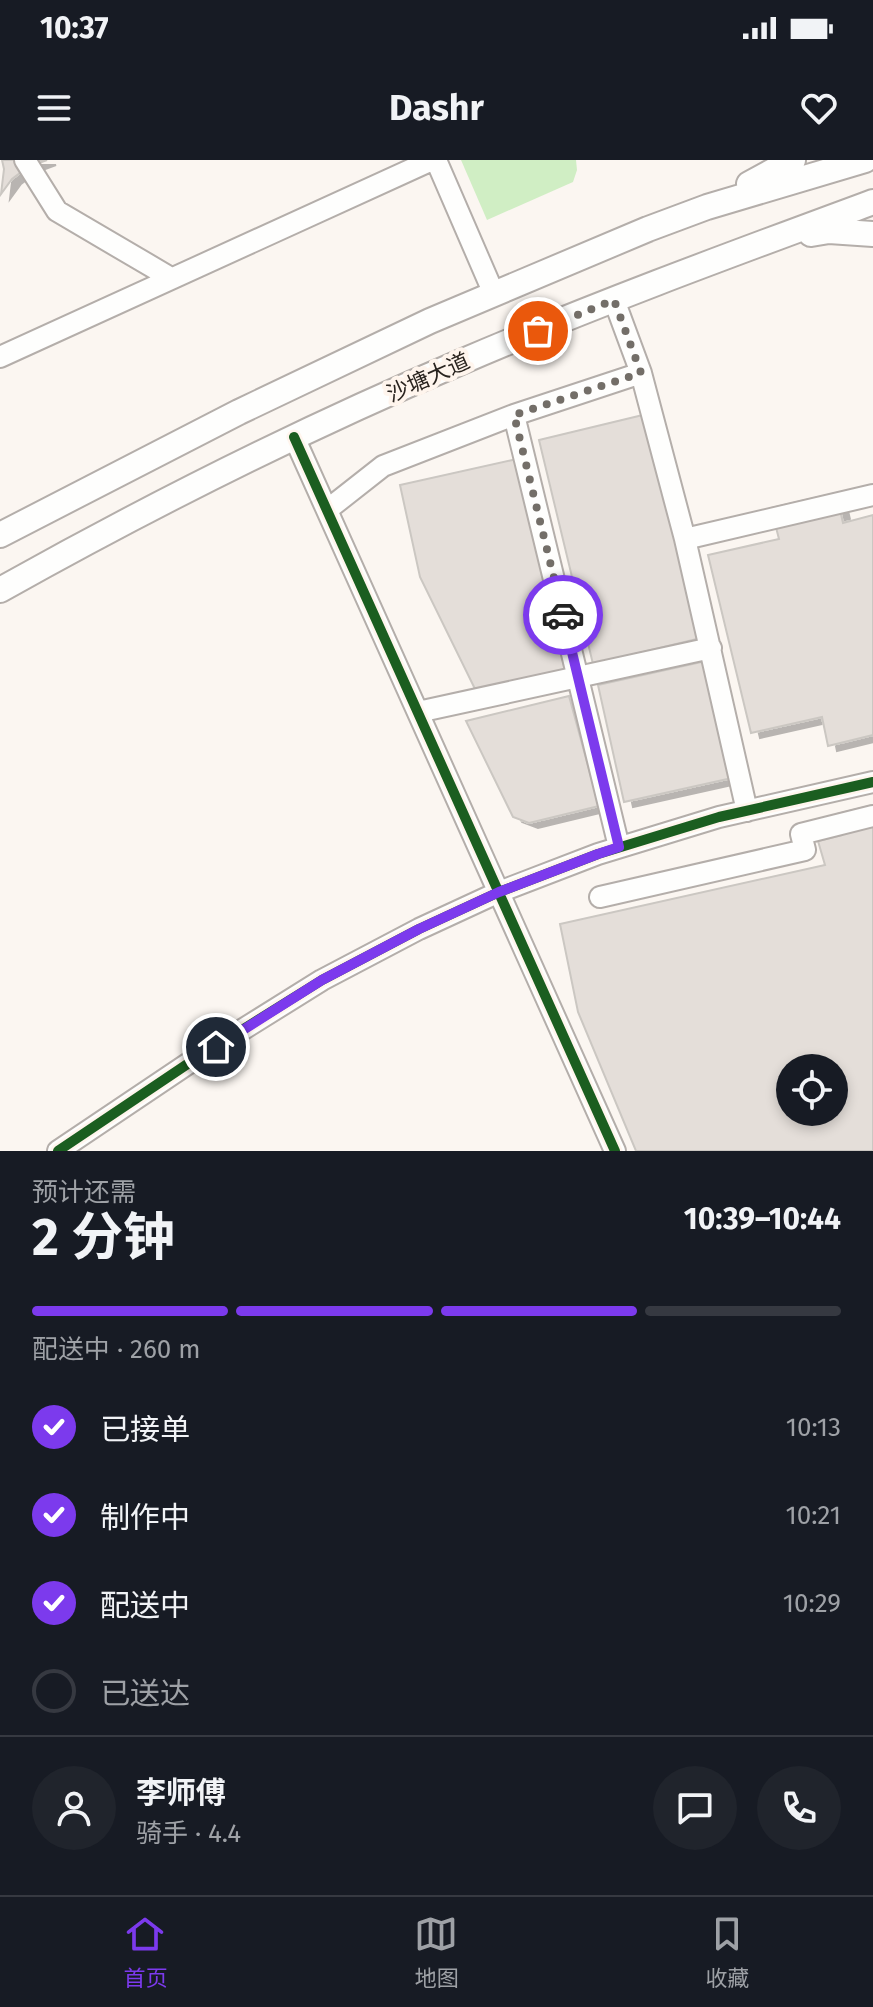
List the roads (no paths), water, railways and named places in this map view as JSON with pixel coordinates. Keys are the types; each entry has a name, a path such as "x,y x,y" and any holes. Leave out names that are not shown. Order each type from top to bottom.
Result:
{"main road":[{"path":"707,207 793,160"},
{"path":"0,535 239,412 430,321 707,207 865,160"},
{"name":"沙塘大道","path":"0,590 260,452 462,361 873,202"},
{"path":"769,241 829,231 873,234"}],"street":[{"path":"25,160 57,211 171,278"},
{"path":"0,357 434,160 494,294"},
{"path":"614,300 641,373 685,539 747,811"},
{"path":"327,510 383,466 514,415 641,373"},
{"path":"514,415 619,847"},
{"path":"294,437 615,1151"},
{"path":"685,539 873,495"},
{"path":"418,712 711,648"},
{"path":"58,1151 189,1063 322,980 419,929 499,892 598,854 719,817 873,782"},
{"path":"600,897 805,850 801,834 873,816"}]}
